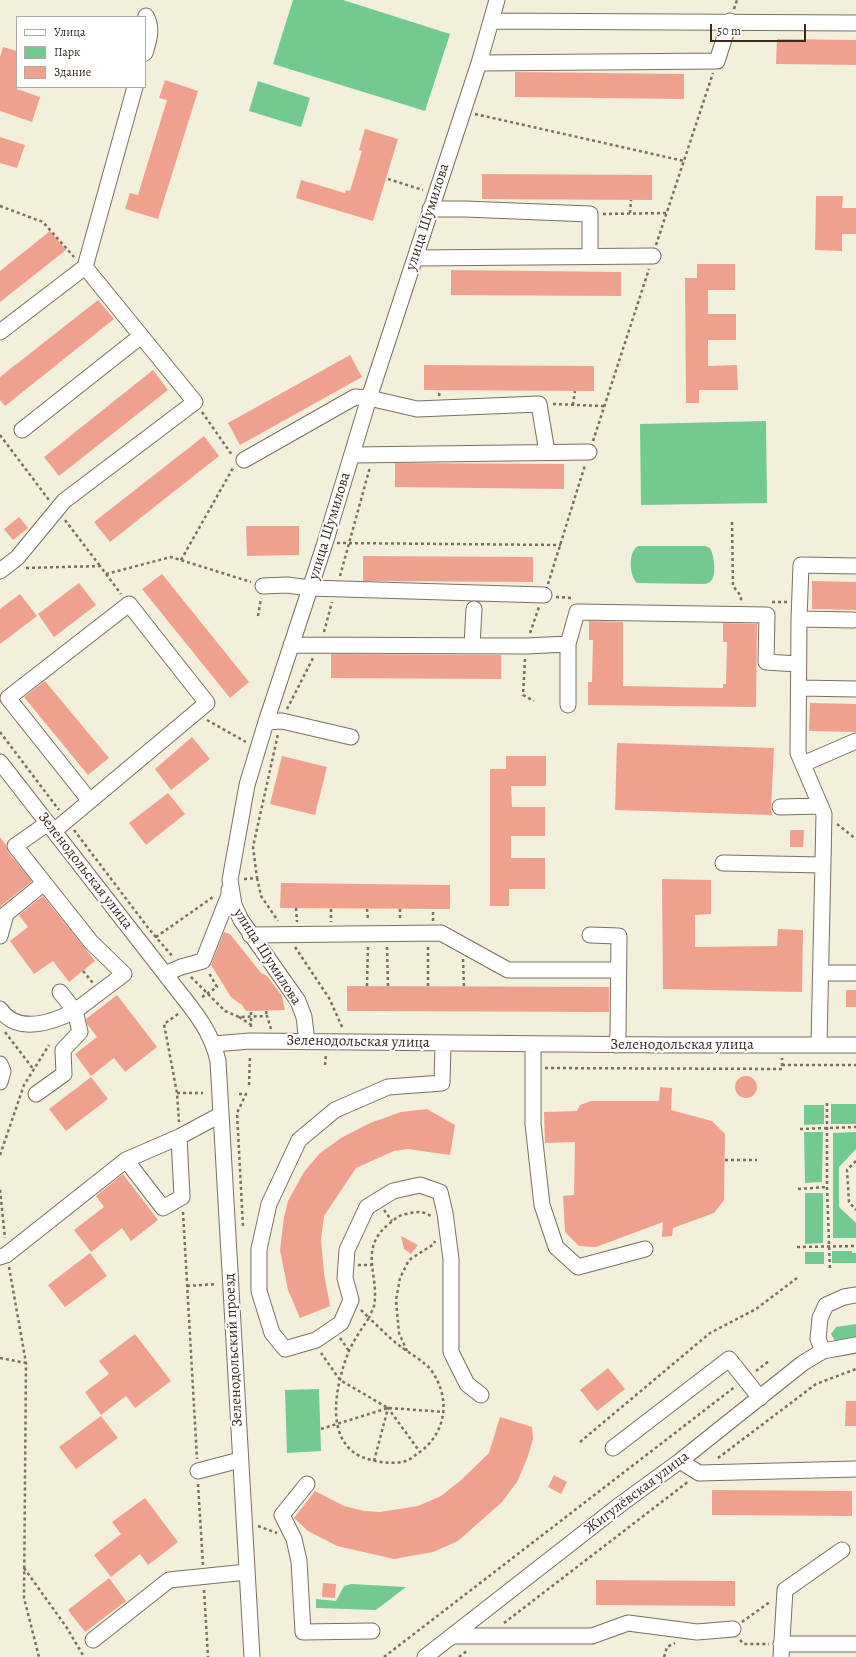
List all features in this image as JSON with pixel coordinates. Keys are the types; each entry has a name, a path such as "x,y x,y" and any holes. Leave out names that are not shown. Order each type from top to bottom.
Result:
{"street":[{"name":"улица Шумилова","path":"307,1042 304,1017 298,1001 240,920 234,905 230,880 247,785 497,0"},
{"path":"146,16 150,22 150,34 146,49"},
{"path":"491,20 856,23"},
{"path":"478,63 717,61 730,21"},
{"path":"0,332 85,267 135,88"},
{"path":"430,209 590,214 590,257"},
{"path":"415,258 653,256"},
{"path":"0,571 17,558 64,501 195,402 85,267"},
{"path":"22,430 141,336"},
{"path":"244,460 355,397 369,398 418,409 539,404 547,452"},
{"path":"352,455 589,452"},
{"path":"819,1044 823,810 798,753 798,619 801,566 856,566"},
{"path":"263,586 287,585 310,588 544,595"},
{"path":"0,1009 3,1014 16,1023 36,1025 61,1019 75,1012 124,974 91,942 16,846 51,827 90,801 207,703 129,604 8,698 90,801"},
{"path":"472,645 474,609"},
{"path":"568,705 568,644 577,612 767,615 766,662 798,664"},
{"path":"798,619 853,620"},
{"path":"292,645 526,646 568,644"},
{"path":"798,688 856,689"},
{"path":"266,722 282,721 351,738"},
{"path":"803,764 856,741"},
{"name":"Зеленодольская улица","path":"0,762 204,1024 214,1044 250,1041 616,1045 856,1045"},
{"path":"780,807 823,810"},
{"path":"723,863 823,865"},
{"path":"165,974 181,967 203,962 228,895 230,880"},
{"path":"0,936 6,914 44,883"},
{"path":"250,935 441,933 508,970 618,970"},
{"path":"590,935 619,936 618,1035 616,1045"},
{"path":"821,973 856,973"},
{"path":"36,1094 64,1074 63,1050 80,1032 75,1012 60,992"},
{"path":"442,1043 442,1083 388,1088 335,1110 299,1140 269,1204 259,1249 259,1291 272,1333 285,1349 312,1341 341,1323 351,1300 345,1278 347,1250 367,1207 393,1191 420,1185 440,1192 445,1213 451,1259 451,1352 466,1384 481,1395"},
{"name":"Зеленодольский проезд","path":"214,1044 218,1061 252,1657"},
{"path":"532,1044 534,1124 542,1205 556,1247 578,1267 645,1249"},
{"path":"0,1064 3,1071 0,1082"},
{"path":"3,1256 126,1160 180,1137 220,1115"},
{"path":"126,1160 163,1208 182,1197 180,1137"},
{"path":"823,1351 818,1339 820,1318 826,1305 844,1297 856,1295"},
{"name":"Жигулёвская улица","path":"425,1657 680,1461 803,1363 823,1351 856,1345"},
{"path":"613,1448 729,1359 760,1398"},
{"path":"198,1472 240,1460"},
{"path":"680,1461 699,1473 856,1469"},
{"path":"307,1484 282,1515 294,1539 299,1561 303,1632 372,1631"},
{"path":"842,1550 785,1590 781,1651 856,1644"},
{"path":"93,1640 169,1580 247,1572"},
{"path":"452,1636 592,1636 628,1623 697,1632 733,1629"}],"path":[{"path":"534,701 523,695 526,646 561,545 589,452 717,61"},
{"path":"462,111 684,161"},
{"path":"388,179 435,194"},
{"path":"630,213 631,200"},
{"path":"0,206 43,222 85,267"},
{"path":"590,214 667,213"},
{"path":"573,405 575,391"},
{"path":"181,560 233,467 232,454 195,402"},
{"path":"539,404 604,406"},
{"path":"343,1029 330,998 261,896 253,847 282,721 320,645 350,544 373,454"},
{"path":"732,522 734,586 741,596 741,601"},
{"path":"325,543 561,545"},
{"path":"106,574 171,556 263,586"},
{"path":"24,568 100,566 129,604"},
{"path":"195,714 249,744"},
{"path":"823,810 856,839"},
{"path":"230,880 257,878"},
{"path":"156,937 220,892 228,895"},
{"path":"150,929 181,967 225,1011 239,1017 251,1027 258,1027"},
{"path":"368,986 369,934"},
{"path":"387,934 388,986"},
{"path":"427,934 428,986"},
{"path":"462,945 464,986"},
{"path":"202,997 217,987 203,962"},
{"path":"251,1011 251,1027"},
{"path":"266,1011 271,1029"},
{"path":"178,1014 164,1024 177,1093 180,1137"},
{"path":"239,1017 267,1016"},
{"path":"0,1026 34,1070"},
{"path":"264,1028 278,1029"},
{"path":"249,1085 250,1055"},
{"path":"533,1068 782,1069 782,1065 856,1065"},
{"path":"177,1093 203,1093"},
{"path":"239,1094 246,1094 236,1113 243,1228"},
{"path":"827,1103 827,1187 830,1271"},
{"path":"800,1129 856,1127"},
{"path":"724,1160 757,1160"},
{"path":"856,1161 847,1170 849,1202 856,1210"},
{"path":"798,1189 827,1187"},
{"path":"0,1190 3,1256 26,1363 23,1567 24,1598 39,1657"},
{"path":"182,1197 208,1657"},
{"path":"369,1318 431,1370 443,1394 444,1412 440,1428 426,1448 407,1461 388,1463 374,1461 353,1453 340,1435 337,1425 338,1388 349,1351 369,1318 374,1306 371,1258 372,1247 383,1228 400,1215 417,1212 426,1212 436,1223"},
{"path":"407,1351 399,1333 396,1300 400,1278 408,1260 434,1244 436,1236"},
{"path":"797,1247 856,1246"},
{"path":"580,1442 710,1334 756,1309 796,1278"},
{"path":"312,1341 340,1380 388,1408 420,1452"},
{"path":"0,1358 26,1363"},
{"path":"384,1657 608,1483 769,1361"},
{"path":"718,1459 816,1384 856,1369"},
{"path":"320,1429 388,1408 444,1412"},
{"path":"374,1461 388,1408"},
{"path":"487,1635 699,1473"},
{"path":"257,1519 258,1527 294,1539"},
{"path":"23,1567 67,1628 84,1657"},
{"path":"781,1651 744,1644 733,1629 785,1590"},
{"path":"459,1657 470,1648"}],"green space":[{"path":"293,0 343,0 450,34 425,111 273,64"},
{"path":"258,81 310,98 301,127 249,111"},
{"path":"766,421 767,503 641,505 640,424"},
{"path":"638,546 705,546 710,548 713,555 714,565 713,578 705,584 637,583 632,575 631,558 632,553"},
{"path":"831,1104 856,1104 856,1124 831,1124"},
{"path":"804,1105 824,1105 824,1124 804,1125"},
{"path":"804,1132 823,1132 822,1182 805,1183"},
{"path":"856,1132 856,1149 839,1167 839,1207 856,1223 856,1238 833,1238 833,1133"},
{"path":"805,1193 823,1193 823,1243 805,1244"},
{"path":"832,1251 852,1251 852,1253 856,1253 856,1263 832,1263"},
{"path":"805,1252 824,1252 824,1264 805,1264"},
{"path":"856,1324 856,1341 835,1341 831,1334 836,1327"},
{"path":"319,1389 321,1451 287,1453 285,1390"},
{"path":"351,1584 406,1587 376,1610 316,1608 316,1599 336,1601 344,1586"}],"building":[{"path":"777,39 856,40 856,65 776,64"},
{"path":"3,47 16,51 16,88 40,97 32,122 0,111 0,57"},
{"path":"515,72 684,74 684,99 515,97"},
{"path":"165,80 198,91 158,219 125,209 130,193 138,195 167,100 159,98"},
{"path":"365,129 398,139 373,221 296,198 301,180 345,193 346,190 350,191 362,151 359,150"},
{"path":"0,137 25,145 17,168 0,163"},
{"path":"482,174 652,175 652,200 482,199"},
{"path":"816,196 843,196 842,208 856,208 856,234 842,234 842,251 815,250"},
{"path":"50,231 66,250 0,302 0,271"},
{"path":"697,264 735,264 735,290 708,290 708,314 736,314 736,340 708,340 708,366 737,365 738,390 699,390 699,403 686,403 685,278 697,278"},
{"path":"451,270 621,272 621,296 451,295"},
{"path":"98,300 114,319 5,406 0,400 0,377"},
{"path":"350,355 362,377 240,445 228,423"},
{"path":"424,365 594,366 594,391 424,390"},
{"path":"153,370 168,390 59,476 44,457"},
{"path":"204,436 219,456 110,542 94,522"},
{"path":"395,463 564,464 564,489 395,487"},
{"path":"19,517 28,528 13,540 4,529"},
{"path":"246,526 299,526 299,555 247,556"},
{"path":"363,556 533,557 533,582 363,581"},
{"path":"162,574 249,682 230,698 142,589"},
{"path":"812,581 856,582 856,610 812,609"},
{"path":"79,583 96,605 54,637 38,614"},
{"path":"20,594 37,616 0,644 0,609"},
{"path":"589,621 623,622 623,686 723,688 723,684 726,684 727,642 723,642 723,623 757,624 756,707 588,705 588,682 592,682 593,640 589,640"},
{"path":"331,654 501,655 501,679 331,678"},
{"path":"45,681 109,758 88,775 24,697"},
{"path":"810,703 856,704 856,732 809,731"},
{"path":"192,737 210,759 171,790 155,769"},
{"path":"617,743 774,748 771,807 772,815 615,810"},
{"path":"282,756 327,767 315,815 270,804"},
{"path":"506,756 546,756 546,786 511,786 512,807 545,807 545,836 511,836 511,858 545,858 545,889 509,889 509,906 490,906 490,769 506,769"},
{"path":"168,793 185,814 146,845 129,823"},
{"path":"790,830 804,830 803,847 790,847"},
{"path":"0,837 6,845 8,852 32,881 0,907"},
{"path":"662,879 711,880 711,914 695,915 695,947 777,946 778,929 803,930 802,992 663,989"},
{"path":"281,883 450,885 450,909 280,908"},
{"path":"43,896 95,961 69,982 53,961 34,974 10,941 28,927 19,915"},
{"path":"224,932 230,934 261,973 267,976 282,996 285,1010 246,1011 242,1005 231,997 211,965"},
{"path":"347,986 609,987 609,1012 347,1011"},
{"path":"846,990 856,990 856,1007 846,1007"},
{"path":"117,995 157,1047 125,1072 114,1058 91,1076 75,1054 97,1037 87,1024 86,1019"},
{"path":"746,1076 750,1077 756,1083 756,1091 750,1097 746,1098 742,1097 736,1091 735,1087 736,1083 742,1077"},
{"path":"91,1077 108,1099 66,1131 49,1109"},
{"path":"660,1087 672,1088 671,1110 712,1121 725,1134 724,1200 714,1213 673,1228 672,1236 662,1237 663,1222 596,1247 579,1246 565,1232 563,1196 574,1195 575,1142 545,1143 544,1112 577,1111 580,1105 591,1101 659,1101"},
{"path":"427,1109 455,1125 450,1155 408,1149 394,1151 356,1168 324,1216 321,1239 324,1274 330,1306 300,1318 288,1290 280,1250 284,1217 288,1201 304,1172 320,1153 341,1138 370,1123 401,1112"},
{"path":"123,1174 158,1220 131,1241 122,1228 91,1252 74,1230 104,1207 96,1196"},
{"path":"401,1236 418,1245 411,1254 404,1249"},
{"path":"90,1253 107,1276 65,1307 48,1285"},
{"path":"135,1334 171,1381 135,1408 126,1396 101,1415 85,1392 109,1374 99,1361"},
{"path":"608,1368 625,1389 597,1411 580,1390"},
{"path":"846,1401 856,1401 856,1426 845,1426"},
{"path":"101,1416 118,1438 76,1469 59,1447"},
{"path":"500,1417 532,1427 533,1439 528,1456 517,1482 502,1502 458,1541 433,1552 394,1559 337,1546 308,1531 294,1518 315,1491 344,1506 364,1511 380,1512 418,1506 441,1496 460,1481 489,1453"},
{"path":"554,1475 567,1482 561,1494 548,1487"},
{"path":"712,1490 852,1491 852,1516 712,1515"},
{"path":"145,1498 178,1542 148,1565 140,1554 111,1577 94,1555 121,1534 112,1522"},
{"path":"109,1578 126,1601 85,1632 68,1610"},
{"path":"596,1580 735,1581 735,1606 596,1605"},
{"path":"323,1583 336,1584 335,1598 322,1597"}]}
